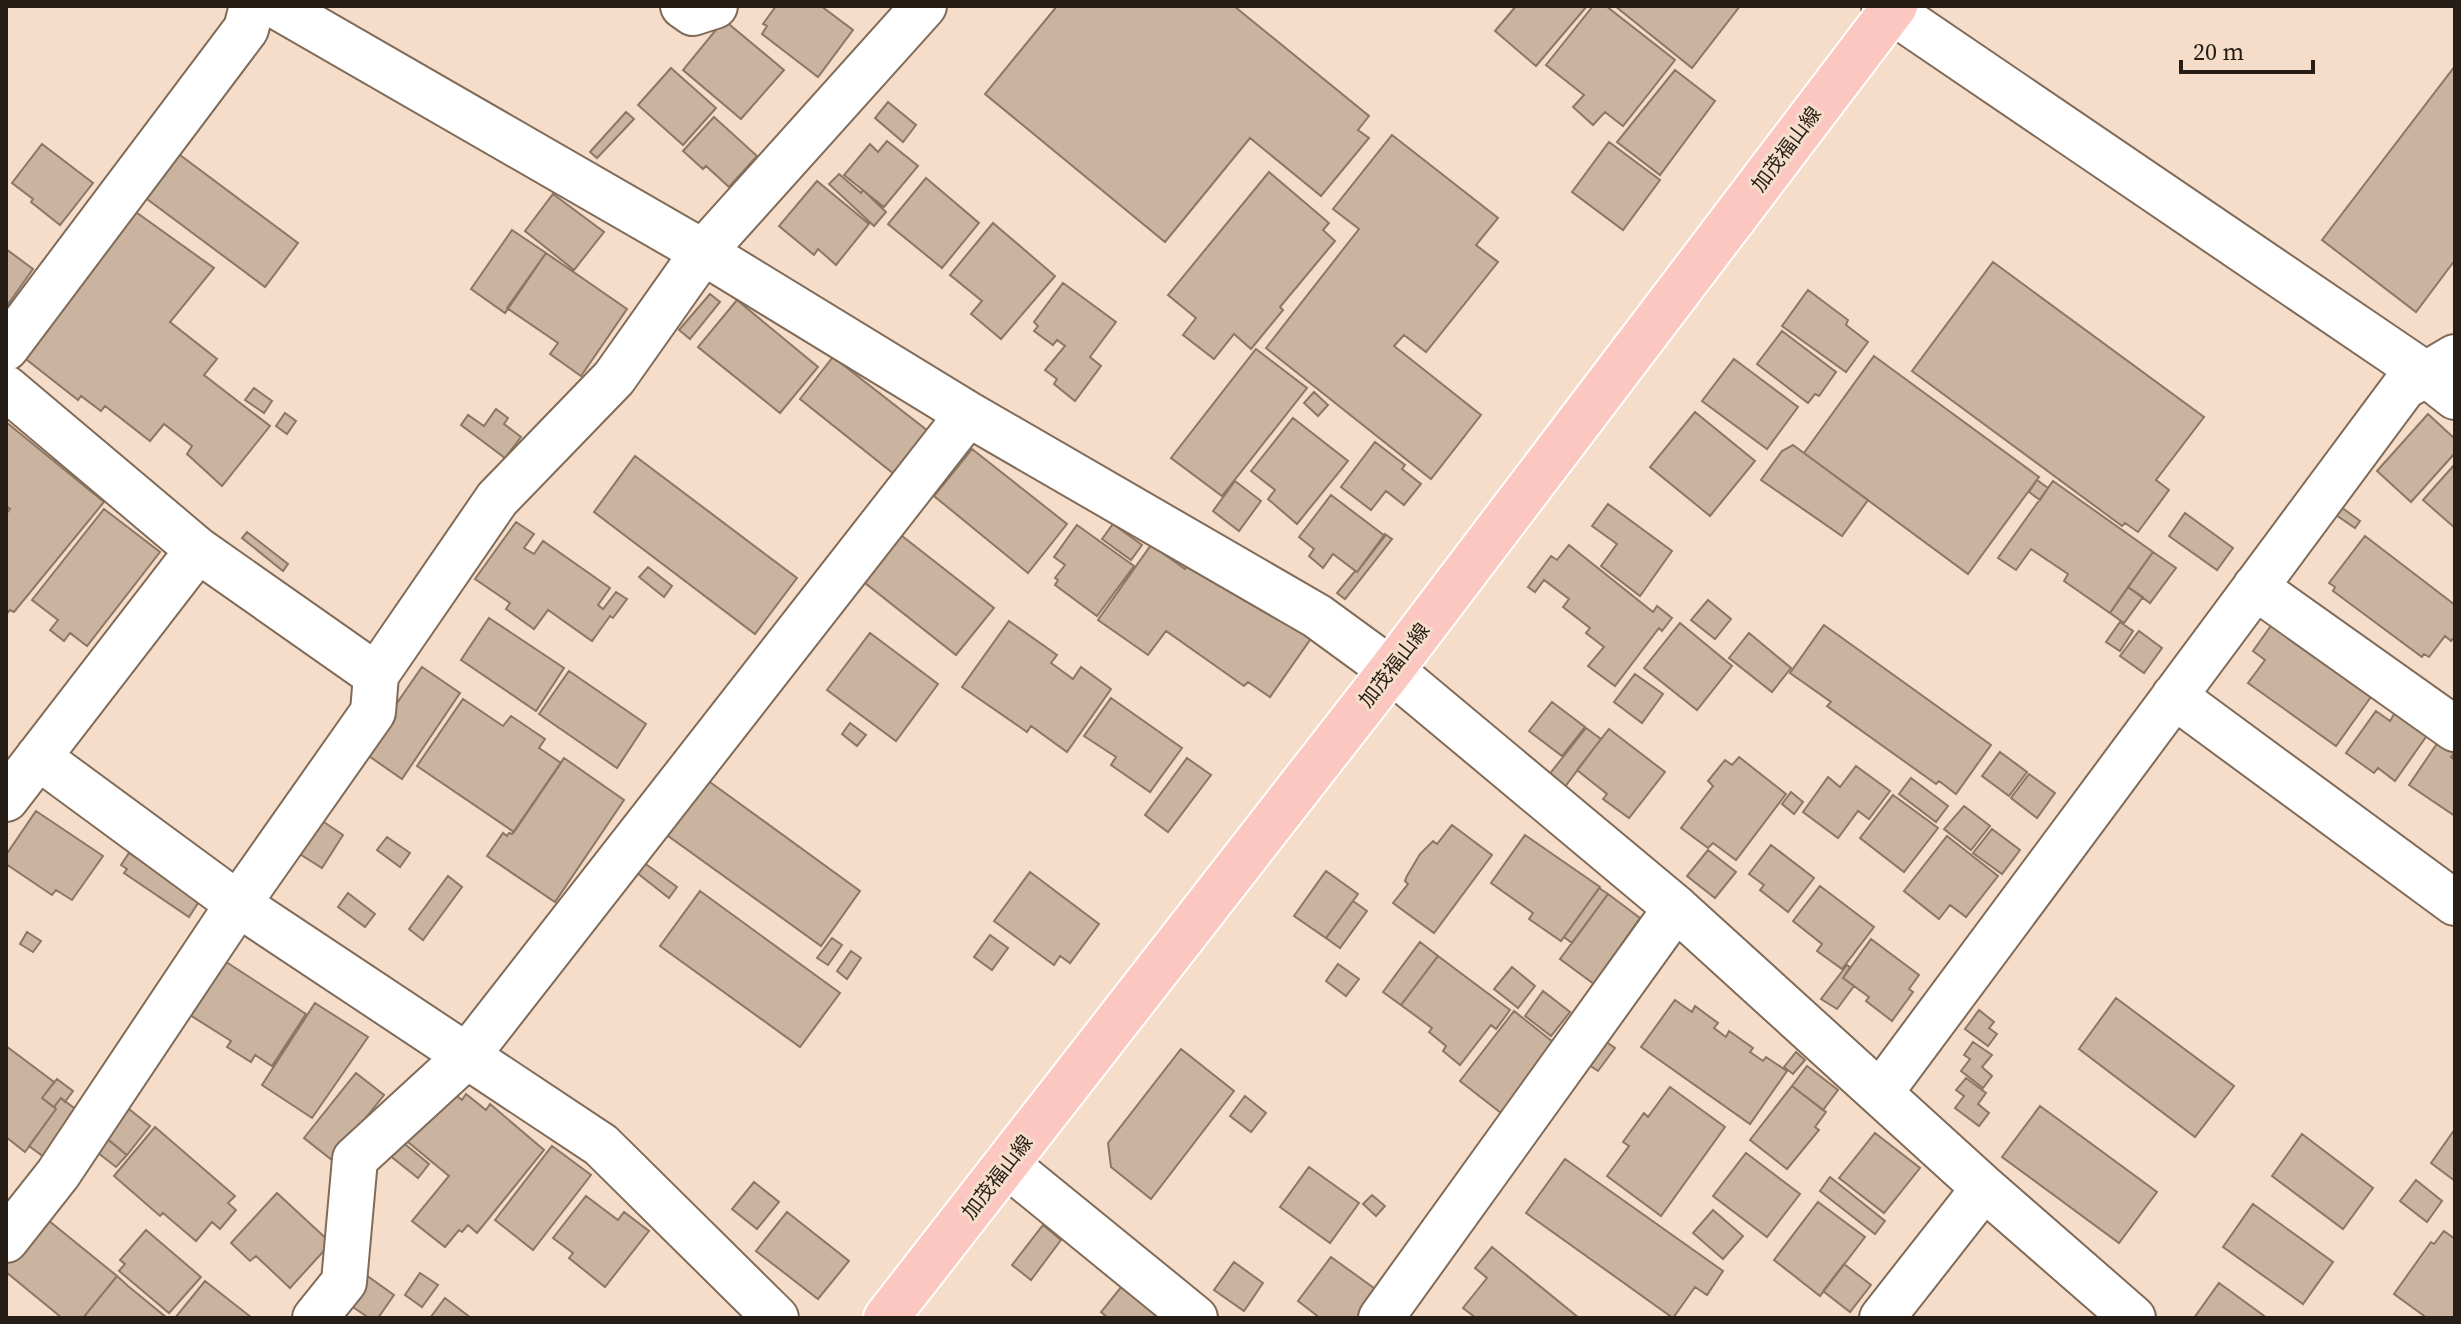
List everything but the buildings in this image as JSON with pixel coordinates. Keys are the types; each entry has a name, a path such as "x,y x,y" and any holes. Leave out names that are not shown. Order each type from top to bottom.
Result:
{"main road":[{"name":"加茂福山線","path":"886,1318 1391,670 1890,8"}],"street":[{"path":"6,348 246,29 252,6"},
{"path":"276,6 703,252 968,414 1317,616 1391,670 1676,908 1984,1188 2133,1318"},
{"path":"683,6 693,13 715,6"},
{"path":"1890,8 2446,376"},
{"path":"6,1240 58,1174 238,904 373,712 376,675 497,499 614,378 703,252 903,14"},
{"path":"1880,1093 2404,387 2446,376"},
{"path":"6,388 198,550 376,675"},
{"path":"315,1318 344,1282 355,1159 466,1057 968,414"},
{"path":"6,799 198,550"},
{"path":"2255,587 2455,729"},
{"path":"2174,696 2455,903"},
{"path":"38,757 238,904 601,1145 776,1318"},
{"path":"1381,1318 1676,908"},
{"path":"1006,1164 1195,1318"},
{"path":"1882,1318 1984,1188"}]}
